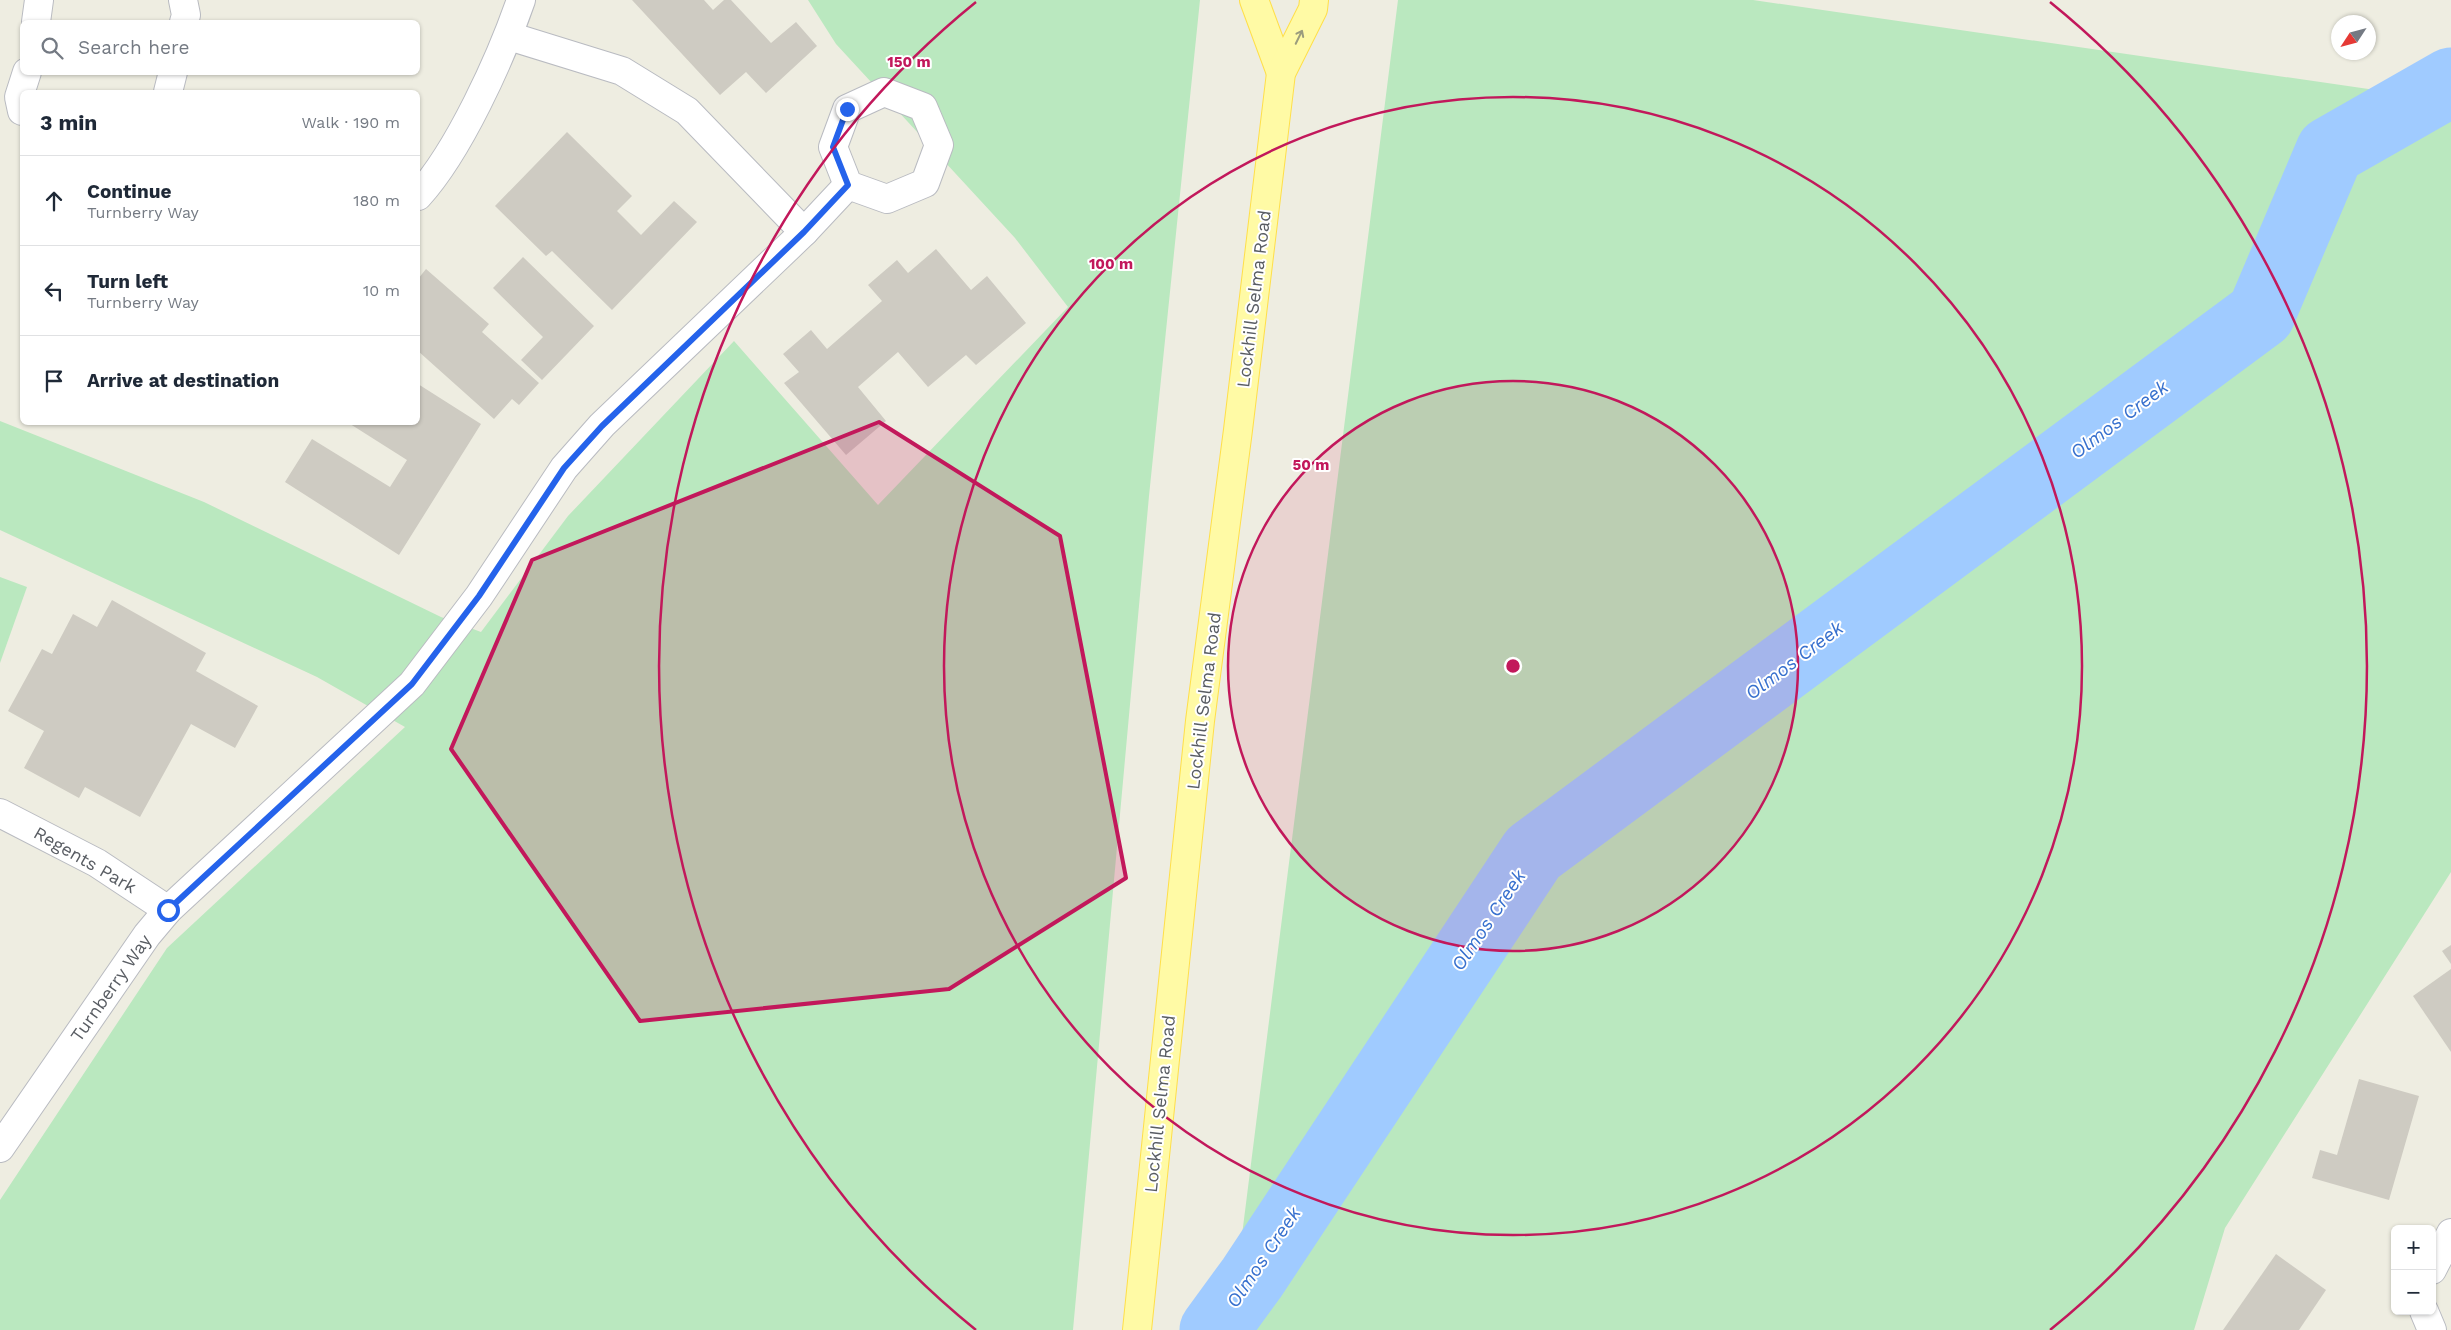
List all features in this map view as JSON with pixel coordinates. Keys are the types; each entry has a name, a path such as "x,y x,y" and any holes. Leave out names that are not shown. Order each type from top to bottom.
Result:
{"main road":[{"name":"Lockhill Selma Road","path":"1254,0 1281,73"},
{"name":"Lockhill Selma Road","path":"1137,1330 1200,721 1240,420 1281,73 1313,9 1314,0"}],"street":[{"path":"36,20 38,0"},
{"path":"183,0 186,15 185,20"},
{"path":"420,194 434,178 469,117 509,36 521,0"},
{"path":"509,36 622,71 687,111 804,232"},
{"path":"21,90 26,75"},
{"path":"168,90 171,75"},
{"name":"Turnberry Way","path":"5,1130 147,935 168,910 412,684 479,596 564,468 602,426 804,232 848,185"},
{"name":"Regents Park","path":"0,813 97,864 168,910"},
{"path":"2436,1262 2451,1233"},
{"path":"2408,1330 2413,1315"},
{"path":"2426,1315 2432,1330"}],"highlighted area":[{"path":"879,422 1060,536 1126,878 949,989 640,1021 451,749 532,560"}],"green space":[{"path":"808,0 1200,0 1149,496 1073,1330 0,1330 0,1200 167,948 405,727 317,677 0,530 0,421 204,502 441,617 481,632 568,516 734,341 878,505 1068,307 1015,238 836,44"},
{"path":"1398,0 1753,0 2451,101 2451,872 2225,1228 2194,1330 1230,1330"},
{"path":"0,577 27,587 0,663"}],"building":[{"path":"632,0 704,0 713,10 724,0 731,0 771,43 796,22 817,46 766,93 746,72 720,95"},
{"path":"567,132 632,196 617,211 641,235 674,201 697,222 612,310 552,251 546,256 495,206"},
{"path":"936,249 971,290 987,276 1026,323 976,365 966,355 928,387 898,352 858,387 886,421 846,455 784,383 799,372 783,354 811,330 827,349 882,301 868,285 897,260 908,273"},
{"path":"523,257 594,326 542,380 521,360 543,337 493,288"},
{"path":"426,269 489,324 482,332 539,383 519,405 512,399 494,419 420,353 420,276"},
{"path":"420,385 481,424 399,555 285,482 312,439 390,487 407,460 352,425 420,425"},
{"path":"112,600 206,653 196,671 258,706 235,748 191,724 140,817 85,787 79,798 24,768 44,731 8,711 42,649 52,654 73,614 97,627"},
{"path":"2451,945 2451,964 2442,951"},
{"path":"2451,969 2451,1052 2413,996"},
{"path":"2359,1079 2419,1096 2389,1200 2312,1178 2320,1150 2337,1155"},
{"path":"2276,1254 2326,1290 2299,1330 2223,1330"}],"waterway":[{"name":"Olmos Creek","path":"1214,1330 1252,1278 1533,853 2261,314 2330,151 2451,82"},
{"path":"1239,1330 1252,1278"}],"route":[{"path":"168,910 412,684 479,596 564,468 602,426 804,232 848,185 833,147 847,109"}]}
